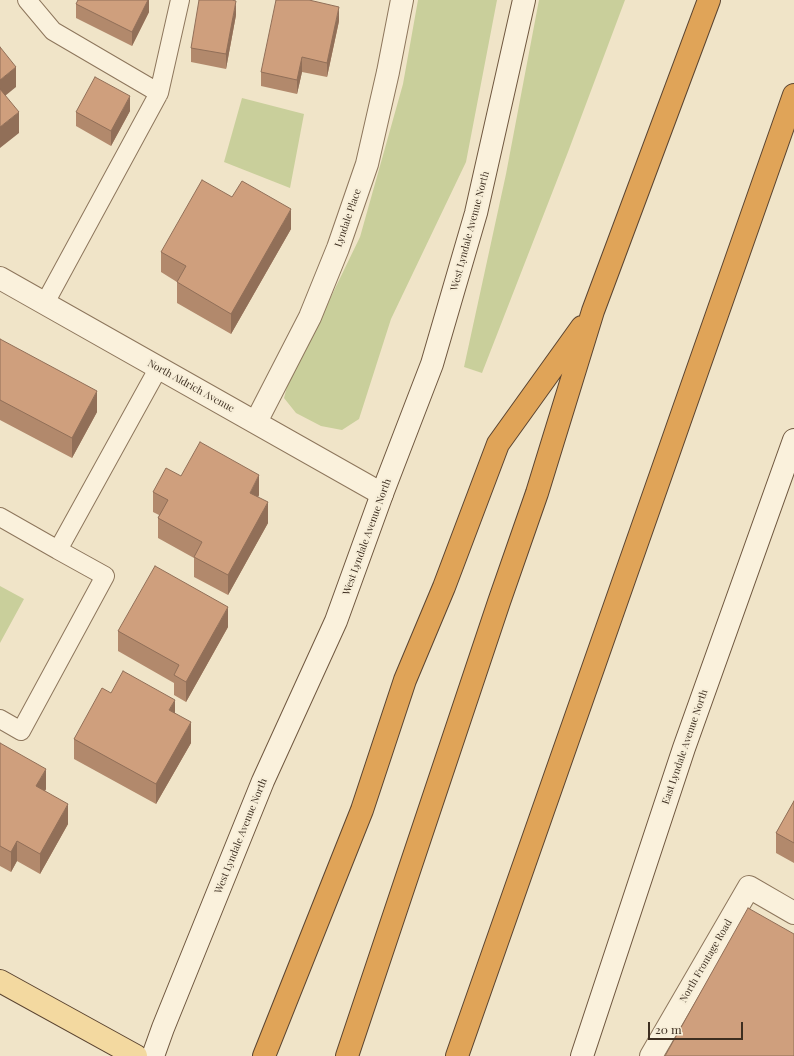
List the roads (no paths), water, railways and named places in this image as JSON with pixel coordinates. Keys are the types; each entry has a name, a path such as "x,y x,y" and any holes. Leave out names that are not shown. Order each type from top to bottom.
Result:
{"highway":[{"path":"347,1056 496,609 537,493 593,312 709,0"},
{"path":"457,1056 794,95"},
{"path":"264,1056 362,810 405,680 444,587 498,444 593,312"}],"main road":[{"name":"Lyndale Place","path":"256,422 310,317 338,248 366,164 388,72 402,0"},
{"name":"West Lyndale Avenue North","path":"153,1056 263,781 336,621 382,494 432,364 476,213 524,0"},
{"name":"North Aldrich Avenue","path":"0,278 382,494"},
{"name":"East Lyndale Avenue North","path":"582,1056 684,748 794,440"},
{"name":"North Frontage Road","path":"651,1056 749,887 794,914"},
{"path":"0,980 136,1056"}],"lane":[{"path":"27,0 53,31 159,93"},
{"path":"45,303 159,93 180,0"},
{"path":"58,550 159,368"},
{"path":"0,516 106,576 20,731 0,719"}]}
